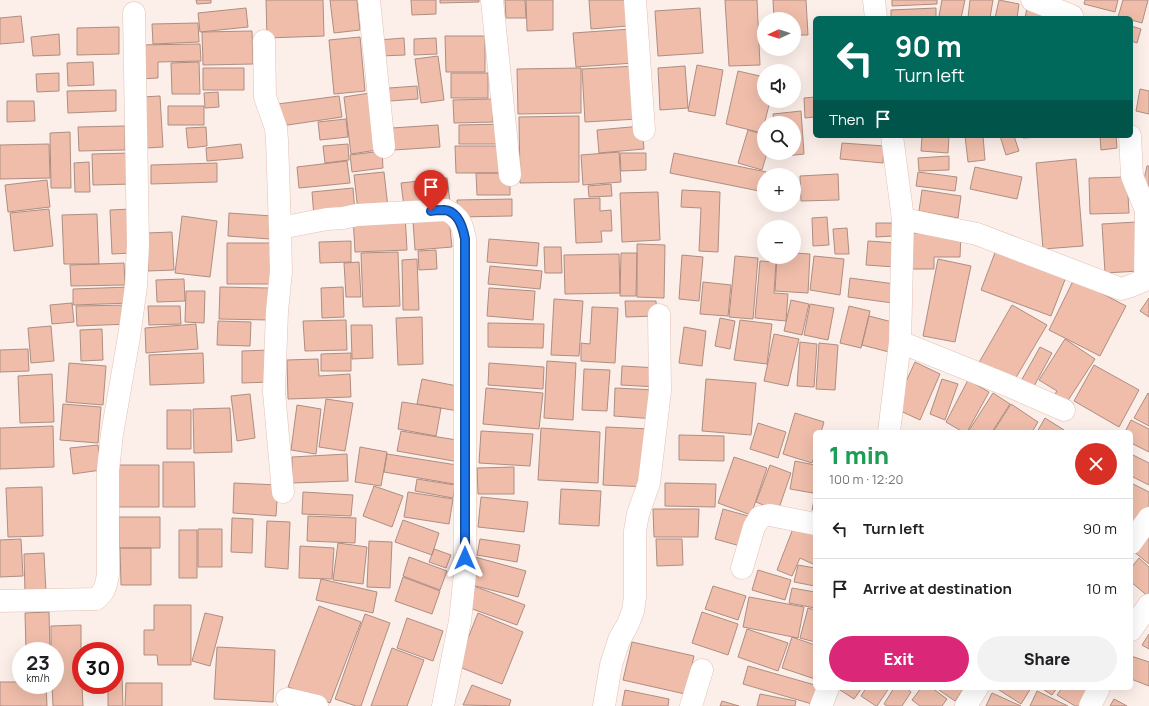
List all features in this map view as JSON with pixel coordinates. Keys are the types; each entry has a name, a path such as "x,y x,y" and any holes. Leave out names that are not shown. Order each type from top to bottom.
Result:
{"street":[{"path":"369,0 384,147"},
{"path":"492,0 510,175"},
{"path":"635,0 644,130"},
{"path":"874,0 876,16"},
{"path":"1032,0 1072,16"},
{"path":"0,601 96,599 106,588 108,575 108,470 112,434 129,337 136,286 138,244 134,13"},
{"path":"264,41 266,75 265,97 276,128 278,140 281,272 277,312 274,392 283,492"},
{"path":"889,430 900,342 903,219 892,138"},
{"path":"903,219 977,234 1121,289 1128,287 1145,280 1146,210 1132,176 1130,138"},
{"path":"280,228 357,215 446,210 458,219 462,227 465,239 465,574 460,621 443,706"},
{"path":"604,706 611,665 619,640 633,611 635,598 635,531 638,514 650,482 660,391 659,315"},
{"path":"900,342 1007,385 1064,410"},
{"path":"742,568 754,526 760,517 770,515 813,524"},
{"path":"1133,540 1149,518"},
{"path":"1133,627 1149,606"},
{"path":"691,706 702,670"},
{"path":"821,706 827,690"},
{"path":"966,706 976,690"},
{"path":"1090,706 1098,690"},
{"path":"287,700 317,706"}],"building":[{"path":"196,0 211,0 211,3 197,4"},
{"path":"266,0 323,0 324,36 267,38"},
{"path":"330,0 357,0 360,30 334,33"},
{"path":"411,0 436,0 436,14 412,15"},
{"path":"440,0 479,0 479,2 440,3"},
{"path":"505,0 525,0 526,18 506,18"},
{"path":"526,0 553,0 553,30 527,31"},
{"path":"589,0 625,0 627,26 591,29"},
{"path":"725,0 757,0 757,56 760,56 760,64 729,66"},
{"path":"773,0 806,0 808,35 801,35 801,12 774,12"},
{"path":"892,0 937,0 937,4 892,6"},
{"path":"942,0 965,0 961,16 939,16"},
{"path":"970,0 993,0 990,16 968,16"},
{"path":"999,0 1019,4 1017,16 995,16"},
{"path":"1085,0 1118,0 1115,12 1084,4"},
{"path":"1123,0 1148,0 1142,23 1133,21 1133,16 1118,16"},
{"path":"246,8 248,27 200,32 198,13"},
{"path":"700,8 703,53 658,56 655,11"},
{"path":"936,8 936,16 891,16 891,10"},
{"path":"1027,8 1046,16 1025,16"},
{"path":"21,16 24,42 0,44 0,18"},
{"path":"198,23 199,42 153,44 152,24"},
{"path":"119,27 119,54 77,55 77,28"},
{"path":"1133,27 1141,29 1137,43 1133,42"},
{"path":"631,29 634,63 576,67 573,33"},
{"path":"252,31 253,64 203,65 202,32"},
{"path":"59,34 60,55 33,56 31,37"},
{"path":"445,36 485,36 485,72 446,72"},
{"path":"360,37 365,91 334,94 329,40"},
{"path":"404,38 405,55 380,56 379,40"},
{"path":"436,38 437,54 414,55 414,39"},
{"path":"200,44 201,61 158,62 158,78 138,79 138,45"},
{"path":"438,56 444,100 421,103 415,59"},
{"path":"93,62 94,85 68,86 67,63"},
{"path":"199,62 200,94 172,94 171,63"},
{"path":"697,65 723,70 715,116 688,111"},
{"path":"635,66 638,119 585,122 582,69"},
{"path":"685,66 688,108 660,110 658,68"},
{"path":"203,68 244,68 244,90 203,90"},
{"path":"581,68 581,113 518,114 517,69"},
{"path":"738,71 757,75 757,108 768,108 766,116 757,116 757,132 726,124"},
{"path":"59,73 59,91 37,92 36,74"},
{"path":"451,73 488,73 488,98 451,98"},
{"path":"417,86 418,99 390,101 389,88"},
{"path":"1140,89 1149,91 1149,114 1136,111"},
{"path":"116,90 116,111 68,113 67,91"},
{"path":"218,92 219,107 205,108 204,93"},
{"path":"370,93 377,150 351,154 344,97"},
{"path":"160,96 163,147 146,148 142,97"},
{"path":"339,96 342,117 281,126 278,104"},
{"path":"813,97 813,117 805,118 804,98"},
{"path":"493,99 493,122 454,123 453,100"},
{"path":"7,101 34,101 35,121 7,122"},
{"path":"168,106 204,106 204,125 168,125"},
{"path":"801,111 804,154 801,154 801,116 773,116 773,114"},
{"path":"579,116 579,182 520,183 519,117"},
{"path":"346,119 348,137 320,140 318,122"},
{"path":"504,124 505,144 459,144 459,125"},
{"path":"438,125 440,147 394,150 392,128"},
{"path":"125,126 125,150 79,151 78,127"},
{"path":"642,126 644,149 599,153 597,130"},
{"path":"206,127 207,146 188,148 186,128"},
{"path":"748,130 757,133 757,160 765,160 763,168 757,169 738,163"},
{"path":"70,132 71,188 51,188 50,133"},
{"path":"922,138 949,138 948,153 921,151"},
{"path":"965,138 983,138 985,160 968,162"},
{"path":"1001,138 1015,138 1019,151 1006,155"},
{"path":"1100,138 1116,138 1117,148 1101,150"},
{"path":"842,143 884,146 883,163 840,159"},
{"path":"49,144 50,178 0,179 0,145"},
{"path":"241,144 243,158 207,161 206,148"},
{"path":"348,144 349,160 325,163 323,146"},
{"path":"455,146 499,146 500,173 456,173"},
{"path":"382,151 383,168 352,172 350,155"},
{"path":"619,152 621,182 583,185 581,155"},
{"path":"132,153 133,184 93,185 92,154"},
{"path":"620,153 646,153 646,170 621,171"},
{"path":"674,153 757,170 757,191 670,173"},
{"path":"949,156 949,170 919,171 918,158"},
{"path":"1076,159 1083,246 1043,249 1036,163"},
{"path":"347,161 350,183 299,188 297,167"},
{"path":"89,162 90,192 75,192 74,163"},
{"path":"217,163 217,182 151,184 151,165"},
{"path":"1147,166 1149,166 1149,186 1143,184"},
{"path":"975,167 1022,177 1017,199 970,189"},
{"path":"384,172 388,208 358,211 354,175"},
{"path":"918,172 957,177 955,191 916,186"},
{"path":"476,173 510,173 510,195 477,195"},
{"path":"838,174 839,200 801,201 801,176"},
{"path":"1127,177 1129,213 1090,214 1089,178"},
{"path":"447,178 450,202 404,207 401,183"},
{"path":"47,180 50,207 8,212 5,185"},
{"path":"611,184 612,196 589,197 588,186"},
{"path":"353,188 355,213 314,217 312,192"},
{"path":"682,190 720,192 718,252 699,251 701,208 681,207"},
{"path":"922,190 961,196 958,218 919,211"},
{"path":"658,192 660,240 622,242 620,193"},
{"path":"600,198 600,211 611,210 612,231 601,231 602,242 576,243 574,199"},
{"path":"512,199 512,216 458,217 457,200"},
{"path":"49,209 53,246 14,251 10,213"},
{"path":"131,209 133,253 112,254 110,210"},
{"path":"229,213 272,216 270,239 228,236"},
{"path":"97,214 99,264 64,264 62,215"},
{"path":"405,214 407,250 355,252 353,217"},
{"path":"182,216 217,221 210,277 175,273"},
{"path":"827,217 829,245 813,246 812,218"},
{"path":"449,218 452,247 415,250 413,221"},
{"path":"1136,222 1139,271 1105,273 1102,224"},
{"path":"876,223 892,223 893,236 876,237"},
{"path":"847,228 849,254 835,254 833,229"},
{"path":"172,232 174,270 148,271 147,233"},
{"path":"912,233 961,234 960,257 934,257 934,269 912,269"},
{"path":"489,239 539,243 537,266 487,262"},
{"path":"351,241 351,262 320,263 319,242"},
{"path":"868,241 897,243 895,267 866,265"},
{"path":"227,243 272,243 272,284 227,284"},
{"path":"637,244 665,245 664,298 637,297"},
{"path":"544,247 561,247 562,273 545,273"},
{"path":"436,250 437,269 419,270 418,251"},
{"path":"996,250 1066,277 1051,316 981,290"},
{"path":"398,252 400,306 363,307 361,253"},
{"path":"621,253 637,253 636,296 620,296"},
{"path":"801,253 810,254 808,293 775,291 777,264 801,264"},
{"path":"619,254 620,293 565,294 564,255"},
{"path":"682,255 703,257 699,301 679,299"},
{"path":"735,256 757,258 753,319 729,317"},
{"path":"814,256 844,259 840,295 810,290"},
{"path":"417,259 419,310 403,310 402,260"},
{"path":"938,259 971,266 955,342 923,336"},
{"path":"359,262 361,297 346,297 344,263"},
{"path":"124,263 125,285 71,286 70,265"},
{"path":"760,264 776,264 774,293 788,294 786,321 755,318"},
{"path":"490,266 542,271 540,289 488,284"},
{"path":"850,278 895,284 893,303 848,297"},
{"path":"184,279 185,301 157,302 156,280"},
{"path":"1074,279 1126,306 1100,356 1049,330"},
{"path":"703,282 731,285 728,316 700,314"},
{"path":"130,287 131,303 73,305 73,289"},
{"path":"220,287 269,288 269,320 219,319"},
{"path":"343,287 344,317 322,318 321,288"},
{"path":"489,288 535,291 533,320 487,316"},
{"path":"186,291 205,291 204,323 185,322"},
{"path":"1149,298 1149,317 1140,311"},
{"path":"554,299 583,301 579,356 551,355"},
{"path":"791,300 809,304 802,335 784,331"},
{"path":"625,301 656,301 657,316 626,317"},
{"path":"72,303 74,322 52,324 50,305"},
{"path":"810,304 834,308 828,340 804,335"},
{"path":"130,305 130,324 77,326 76,306"},
{"path":"1012,305 1047,325 1011,386 977,366"},
{"path":"148,306 180,306 181,324 149,325"},
{"path":"849,306 870,311 861,348 840,343"},
{"path":"592,307 618,308 615,363 581,361 581,343 590,344"},
{"path":"869,316 896,323 889,352 862,345"},
{"path":"422,317 423,364 398,365 396,318"},
{"path":"720,318 735,321 730,349 715,346"},
{"path":"346,320 347,350 305,351 303,321"},
{"path":"740,320 772,324 767,364 734,360"},
{"path":"218,321 251,322 250,346 217,345"},
{"path":"488,323 544,324 543,348 488,347"},
{"path":"196,324 198,349 146,353 145,328"},
{"path":"351,325 372,325 373,358 352,359"},
{"path":"51,326 54,361 31,363 28,328"},
{"path":"684,327 706,331 702,366 679,363"},
{"path":"102,329 103,360 81,361 80,330"},
{"path":"774,334 799,339 788,386 764,381"},
{"path":"1065,339 1095,359 1065,405 1053,397 1057,391 1039,380"},
{"path":"800,342 817,344 814,387 797,386"},
{"path":"819,343 838,345 835,390 816,389"},
{"path":"1040,347 1052,353 1033,388 1021,381"},
{"path":"28,349 29,371 0,372 0,350"},
{"path":"270,350 271,382 242,383 242,351"},
{"path":"203,353 204,383 150,385 149,355"},
{"path":"351,353 351,371 321,371 321,354"},
{"path":"318,359 319,376 350,374 351,397 288,399 287,360"},
{"path":"547,361 576,363 573,420 544,418"},
{"path":"915,362 940,374 920,420 894,408"},
{"path":"69,363 106,366 103,405 66,402"},
{"path":"489,363 544,367 543,389 488,385"},
{"path":"1094,365 1139,390 1119,427 1074,401"},
{"path":"622,366 658,368 657,387 621,385"},
{"path":"584,369 610,370 607,411 582,410"},
{"path":"52,374 54,422 20,423 18,376"},
{"path":"422,379 462,387 458,411 417,404"},
{"path":"706,379 756,383 751,435 702,431"},
{"path":"942,379 958,384 945,420 930,414"},
{"path":"968,380 989,392 968,430 960,430 946,422"},
{"path":"486,388 543,393 539,429 483,424"},
{"path":"615,388 657,390 656,419 614,416"},
{"path":"993,393 1010,404 993,430 969,430"},
{"path":"1148,393 1149,394 1149,426 1134,418"},
{"path":"250,394 255,438 237,441 231,396"},
{"path":"326,399 353,403 345,451 319,447"},
{"path":"402,402 441,408 436,436 398,429"},
{"path":"63,404 101,407 98,443 60,440"},
{"path":"1011,404 1038,422 1033,430 994,430"},
{"path":"297,405 321,409 316,454 291,450"},
{"path":"230,408 232,452 194,453 193,409"},
{"path":"167,410 191,410 191,449 167,449"},
{"path":"795,413 824,422 822,430 813,430 812,463 783,454"},
{"path":"1045,418 1064,430 1038,430"},
{"path":"1131,420 1149,429 1149,452 1133,444 1133,430 1126,430"},
{"path":"758,423 786,432 778,458 750,449"},
{"path":"53,426 54,467 0,469 0,428"},
{"path":"606,427 651,429 648,487 603,485"},
{"path":"541,428 600,432 598,483 538,480"},
{"path":"401,431 463,441 459,462 397,451"},
{"path":"481,431 533,434 530,466 479,463"},
{"path":"679,435 724,436 724,461 679,460"},
{"path":"98,445 101,470 73,474 70,448"},
{"path":"360,447 387,452 381,486 355,482"},
{"path":"347,454 348,481 292,483 292,457"},
{"path":"387,454 457,465 454,484 384,472"},
{"path":"1133,455 1149,463 1149,485 1133,477"},
{"path":"734,457 767,468 751,515 718,503"},
{"path":"795,461 813,465 813,493 790,489"},
{"path":"163,462 194,462 195,507 163,507"},
{"path":"116,465 159,465 159,507 116,507"},
{"path":"770,465 791,473 778,511 756,502"},
{"path":"514,467 514,494 478,494 477,468"},
{"path":"417,479 455,485 453,498 415,491"},
{"path":"234,483 278,485 276,516 233,513"},
{"path":"665,483 716,484 715,507 665,506"},
{"path":"1133,484 1149,492 1149,506 1137,530 1133,528"},
{"path":"374,486 403,496 392,527 363,516"},
{"path":"42,487 43,536 8,537 6,488"},
{"path":"561,489 601,491 599,526 559,524"},
{"path":"303,492 353,495 351,516 302,514"},
{"path":"408,492 453,499 449,524 404,517"},
{"path":"481,497 528,502 524,532 478,527"},
{"path":"653,509 699,509 698,537 654,537"},
{"path":"723,509 752,517 744,547 715,539"},
{"path":"308,516 356,518 355,543 307,541"},
{"path":"119,517 160,517 160,548 119,548"},
{"path":"232,518 253,519 252,553 231,552"},
{"path":"403,520 439,533 432,555 395,542"},
{"path":"267,521 290,522 288,569 265,567"},
{"path":"794,526 813,534 813,564 800,558 792,576 777,570"},
{"path":"198,529 222,529 222,567 198,567"},
{"path":"179,530 197,530 197,578 179,578"},
{"path":"1149,535 1149,564 1133,551"},
{"path":"21,539 23,576 0,577 0,540"},
{"path":"480,539 520,545 517,562 477,555"},
{"path":"656,539 682,539 683,565 657,566"},
{"path":"369,541 392,542 390,588 367,587"},
{"path":"338,543 367,547 363,584 333,580"},
{"path":"300,546 334,548 332,579 299,578"},
{"path":"120,548 151,548 151,585 121,585"},
{"path":"434,549 451,555 446,568 429,562"},
{"path":"44,553 46,592 25,593 24,554"},
{"path":"409,557 447,571 440,590 403,576"},
{"path":"475,557 526,571 518,597 468,584"},
{"path":"1139,558 1149,567 1149,597 1133,584 1133,566"},
{"path":"798,565 813,568 813,586 794,582"},
{"path":"758,570 791,580 785,600 752,590"},
{"path":"403,577 440,591 432,614 395,601"},
{"path":"321,579 377,592 373,613 316,600"},
{"path":"471,585 525,605 517,625 464,606"},
{"path":"713,586 746,596 738,620 705,609"},
{"path":"792,588 813,592 813,608 789,603"},
{"path":"749,597 804,607 798,638 743,627"},
{"path":"154,605 191,605 191,665 158,665 157,655 144,655 144,630 154,630"},
{"path":"319,606 361,622 330,703 288,687"},
{"path":"808,608 813,609 813,641 800,638"},
{"path":"49,612 50,642 26,642 25,613"},
{"path":"702,612 738,624 728,655 692,643"},
{"path":"205,613 223,617 210,666 192,661"},
{"path":"478,613 523,632 502,684 457,666"},
{"path":"365,614 390,623 361,706 356,706 335,699"},
{"path":"407,618 443,631 433,661 397,648"},
{"path":"81,625 81,642 72,642 72,694 82,694 83,706 53,706 52,694 64,694 64,642 51,642 51,626"},
{"path":"747,629 788,643 778,671 738,657"},
{"path":"1149,634 1149,649 1142,645"},
{"path":"792,637 813,644 813,678 782,668"},
{"path":"632,642 694,656 685,694 623,680"},
{"path":"217,647 275,650 273,702 214,699"},
{"path":"392,648 424,660 407,706 371,706"},
{"path":"1133,657 1149,662 1149,686 1133,680"},
{"path":"748,666 813,684 813,690 816,690 812,704 743,684"},
{"path":"0,682 12,682 12,694 46,694 47,706 0,706"},
{"path":"126,683 162,683 162,706 125,706"},
{"path":"472,685 511,700 509,706 463,705"},
{"path":"625,690 669,699 668,706 622,706"},
{"path":"840,690 861,690 854,699"},
{"path":"865,690 888,690 877,706 861,696"},
{"path":"893,690 908,690 911,692 902,706 887,706 884,704"},
{"path":"920,690 935,690 947,699 942,706 920,706 912,700"},
{"path":"939,690 963,690 955,701"},
{"path":"999,690 1030,690 1021,704"},
{"path":"1044,690 1056,690 1052,695"},
{"path":"1061,690 1095,690 1086,706 1075,706 1057,695"},
{"path":"1037,691 1068,706 1030,706"},
{"path":"992,693 1021,706 986,706"},
{"path":"108,694 123,694 123,706 108,706"},
{"path":"760,694 796,701 795,706 757,706"},
{"path":"1114,699 1127,706 1110,706"},
{"path":"722,701 739,706 720,706"}],"route":[{"path":"431,211 446,210 452,213 458,219 462,227 465,239 465,558"}]}
